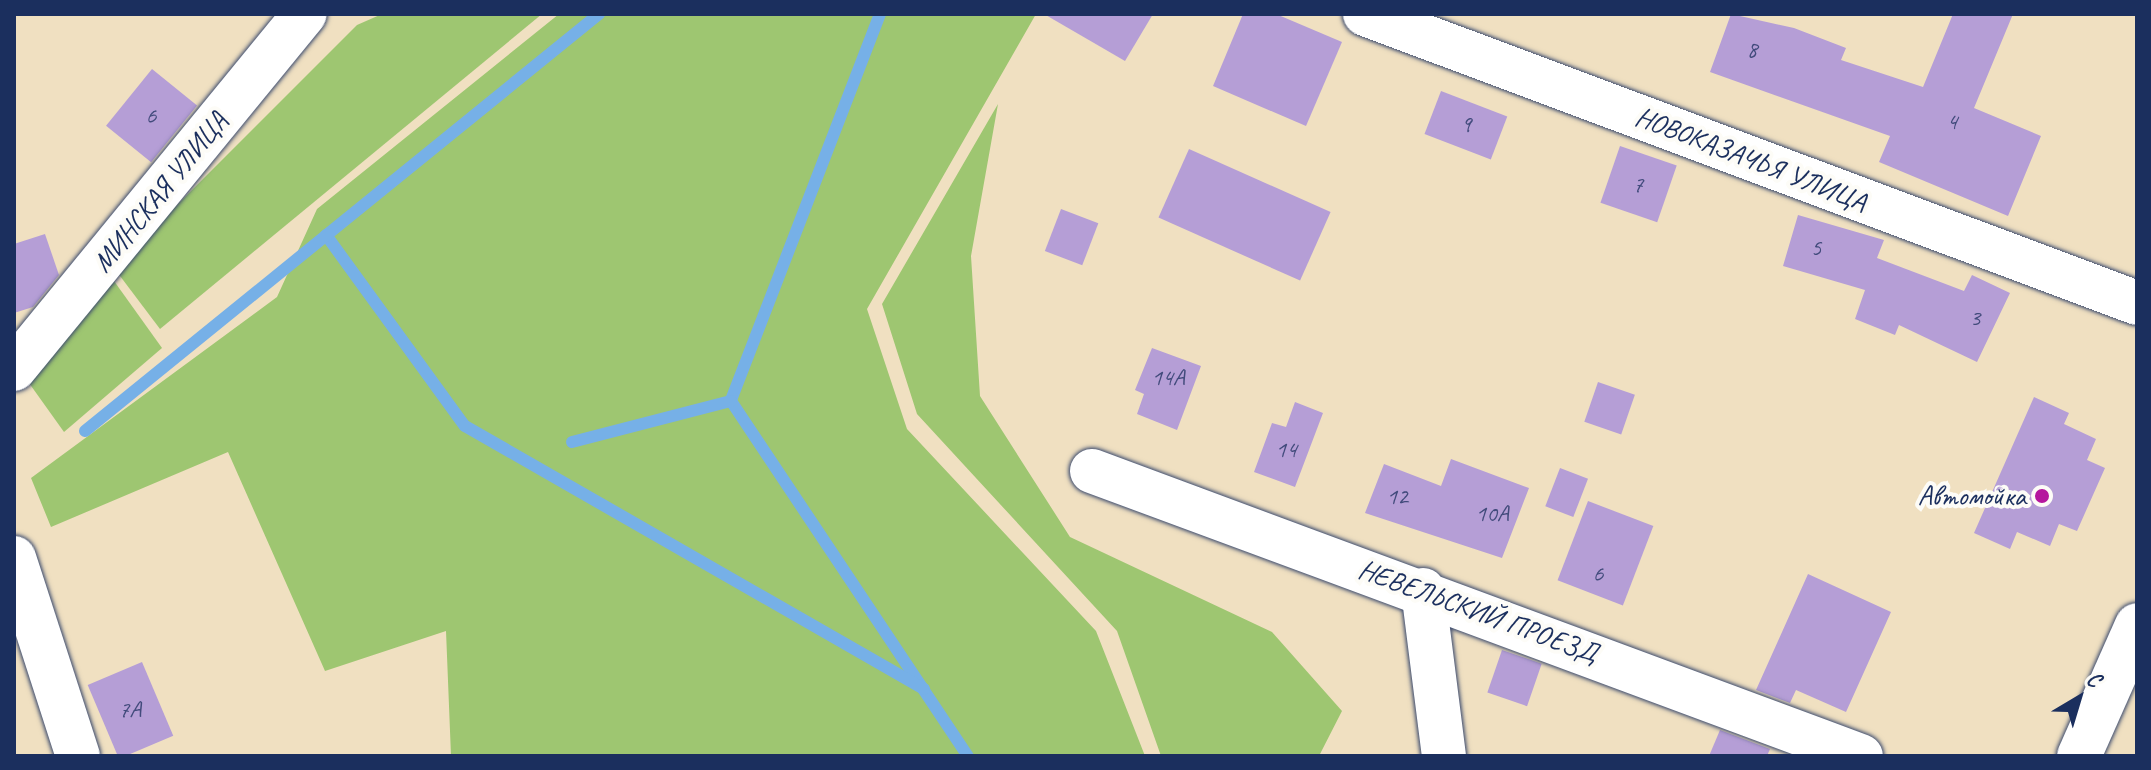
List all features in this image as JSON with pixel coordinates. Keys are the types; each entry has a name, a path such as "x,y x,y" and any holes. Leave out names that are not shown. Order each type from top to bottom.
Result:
{"street":[{"name":"МИНСКАЯ УЛИЦА","path":"14,369 305,14"},
{"name":"НОВОКАЗАЧЬЯ УЛИЦА","path":"1365,14 2137,303"},
{"name":"НЕВЕЛЬСКИЙ ПРОЕЗД","path":"1092,471 1423,590 1861,756"},
{"path":"14,558 78,756"},
{"path":"1423,590 1444,756"},
{"path":"2079,756 2137,625"}],"green space":[{"path":"382,14 542,14 160,329 114,268 357,25"},
{"path":"559,14 1036,14 867,309 907,429 1096,631 1145,756 451,756 446,631 325,671 228,452 51,527 31,478 277,297 317,209"},
{"path":"998,104 971,256 980,396 1070,537 1272,632 1342,711 1319,756 1161,756 1117,631 917,414 882,304"},
{"path":"109,274 162,348 64,432 24,376"}],"building":[{"path":"1044,14 1153,14 1125,61"},
{"path":"1243,14 1276,14 1342,42 1306,126 1213,86"},
{"path":"1731,14 1794,28 1846,48 1841,60 1923,87 1953,14 2013,14 1974,108 2041,136 2008,216 1879,162 1890,136 1710,72"},
{"path":"152,69 197,106 151,162 106,126"},
{"path":"1441,91 1507,116 1491,159 1425,134"},
{"path":"1620,146 1677,166 1657,222 1600,203"},
{"path":"1189,149 1331,212 1300,281 1158,218"},
{"path":"1061,209 1098,223 1082,265 1045,251"},
{"path":"1798,215 1884,240 1877,258 1964,291 1972,275 2010,293 1977,362 1899,325 1895,335 1855,319 1865,290 1783,266"},
{"path":"45,234 59,275 33,307 14,313 14,244"},
{"path":"1152,348 1201,366 1177,430 1137,414 1144,394 1135,390"},
{"path":"1598,382 1635,395 1621,434 1584,422"},
{"name":"Автомойка","path":"2034,397 2069,413 2064,424 2096,439 2087,460 2105,468 2077,531 2059,524 2050,546 2017,532 2010,549 1974,533"},
{"path":"1295,402 1323,413 1295,487 1254,472 1272,423 1286,427"},
{"path":"1451,459 1529,488 1502,558 1365,513 1384,464 1441,486"},
{"path":"1560,468 1588,479 1573,517 1545,506"},
{"path":"1588,501 1653,526 1623,605 1558,580"},
{"path":"1808,574 1891,612 1846,712 1796,690 1790,703 1756,690"},
{"path":"1502,650 1542,664 1527,706 1487,693"},
{"path":"142,662 173,736 125,756 118,756 88,685"},
{"path":"1720,730 1770,749 1767,756 1709,756"}],"waterway":[{"path":"85,431 599,14"},
{"path":"880,14 731,401 968,756"},
{"path":"326,235 465,426 924,689"},
{"path":"572,442 731,401"}],"place":[{"name":"Автомойка","path":"2042,496"}]}
